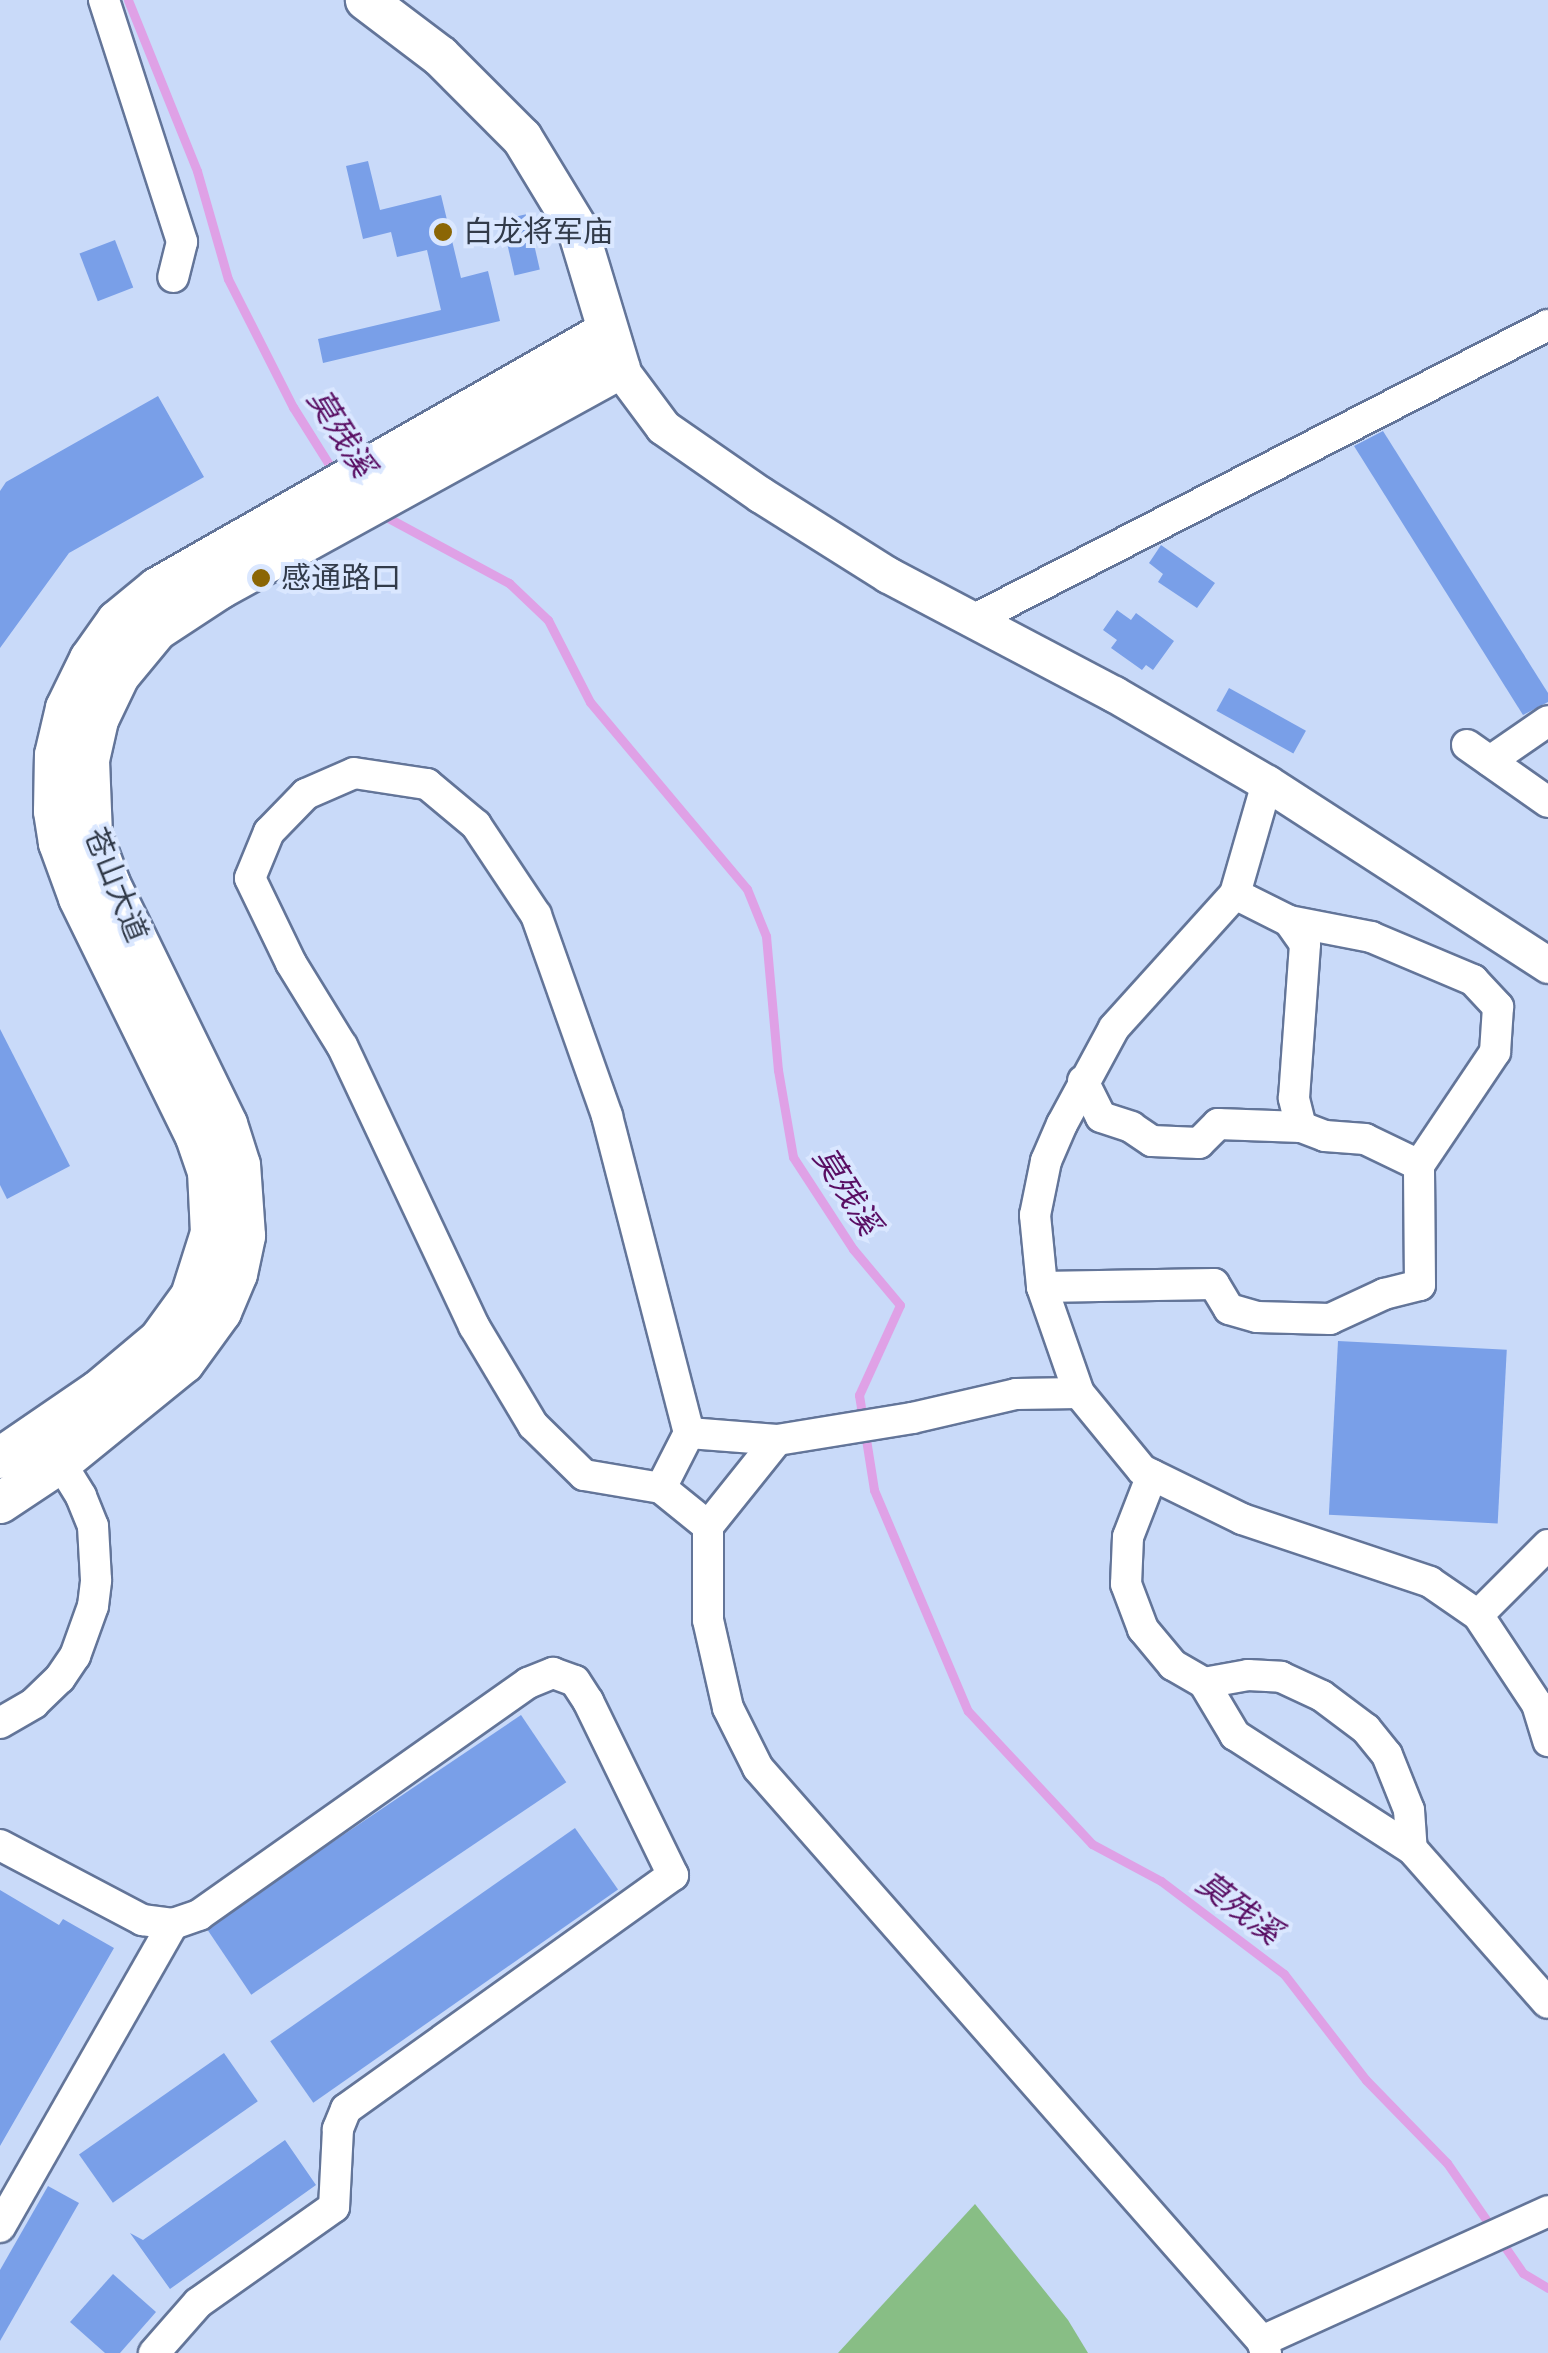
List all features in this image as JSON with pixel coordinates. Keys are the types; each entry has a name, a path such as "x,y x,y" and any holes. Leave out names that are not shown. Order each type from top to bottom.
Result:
{"main road":[{"path":"368,0 440,56 522,138 578,230 613,350"},
{"name":"苍山大道","path":"0,1502 51,1446 184,1363 220,1312 237,1274 244,1236 240,1165 227,1124 110,884 92,835 86,787 94,736 108,698 141,644 263,546 486,397 613,350"},
{"name":"苍山大道","path":"263,546 515,428 613,350"},
{"name":"苍山大道","path":"0,1458 51,1446"}],"street":[{"path":"104,0 182,242 173,277"},
{"path":"974,620 1548,325"},
{"path":"613,350 652,415 698,453 888,575 1267,784 1548,964"},
{"path":"1548,721 1479,754 1548,802"},
{"path":"661,1488 689,1433 607,1116 536,915 476,825 427,784 354,774 306,794 268,832 250,878 290,963 342,1046 474,1326 534,1425 584,1475 661,1488 708,1526"},
{"path":"1267,784 1235,894 1114,1028 1083,1081 1046,1160 1035,1215 1042,1287 1079,1393 1142,1470 1242,1519 1430,1582 1478,1614 1536,1704 1548,1741"},
{"path":"1042,1287 1214,1284 1229,1309 1257,1316 1330,1319 1384,1294 1420,1285 1419,1164 1494,1052 1498,1006 1473,980 1371,937 1290,921 1235,894"},
{"path":"1290,921 1305,944 1294,1098 1301,1127"},
{"path":"1083,1081 1101,1117 1131,1127 1152,1141 1199,1143 1218,1124 1301,1127 1325,1136 1365,1139 1419,1164"},
{"path":"689,1433 777,1440 912,1418 1016,1394 1079,1393"},
{"path":"777,1440 708,1526 708,1620 728,1708 758,1768 1264,2347 1479,2241 1548,2212"},
{"path":"0,1724 34,1703 60,1678 75,1656 93,1606 93,1526 51,1446"},
{"path":"1152,1475 1128,1537 1126,1584 1143,1629 1173,1665 1204,1683 1235,1735 1412,1850 1548,2002"},
{"path":"1478,1614 1548,1546"},
{"path":"0,1845 142,1920 173,1924 199,1915 528,1683 552,1674 575,1681 588,1702 673,1875 346,2109 338,2129 334,2208 198,2302 154,2353"},
{"path":"1204,1683 1248,1675 1282,1677 1322,1696 1366,1729 1386,1755 1409,1810 1412,1850"},
{"path":"0,2226 173,1924"}],"green space":[{"path":"975,2204 1068,2320 1088,2353 838,2353"}],"building":[{"path":"368,161 380,210 441,195 461,278 488,271 500,321 323,363 318,339 441,310 427,250 397,257 391,232 363,239 346,166"},
{"path":"527,214 540,270 514,275 502,220"},
{"path":"115,240 133,288 98,301 80,254"},
{"path":"158,396 204,477 69,553 0,648 0,491 6,482"},
{"path":"1383,431 1548,693 1548,702 1523,715 1354,446"},
{"path":"1161,545 1215,583 1197,608 1158,582 1163,574 1149,563"},
{"path":"1117,610 1131,620 1136,613 1174,641 1153,670 1146,665 1142,670 1111,648 1117,640 1103,630"},
{"path":"1229,688 1306,731 1293,753 1216,711"},
{"path":"0,1029 70,1166 7,1199 0,1185"},
{"path":"1338,1341 1507,1350 1498,1524 1329,1515"},
{"path":"521,1715 566,1782 251,1995 206,1927"},
{"path":"575,1828 618,1889 313,2103 270,2041"},
{"path":"0,1890 59,1925 63,1919 114,1948 0,2146"},
{"path":"224,2053 258,2101 113,2203 79,2155"},
{"path":"285,2140 316,2185 170,2289 130,2233 143,2240"},
{"path":"48,2186 79,2203 0,2341 0,2270"},
{"path":"113,2274 156,2312 120,2353 105,2353 70,2322"}],"waterway":[{"name":"莫残溪","path":"128,0 197,171 228,279 293,407 335,474"},
{"name":"莫残溪","path":"379,513 509,583 548,620 590,702 747,889 766,936 778,1070 793,1157 853,1249 900,1305 859,1395 874,1490 968,1711 1092,1844 1161,1881 1284,1974 1366,2080 1447,2163 1523,2273 1548,2288"}],"place":[{"name":"白龙将军庙","path":"443,232"},
{"name":"感通路口","path":"261,578"}]}
